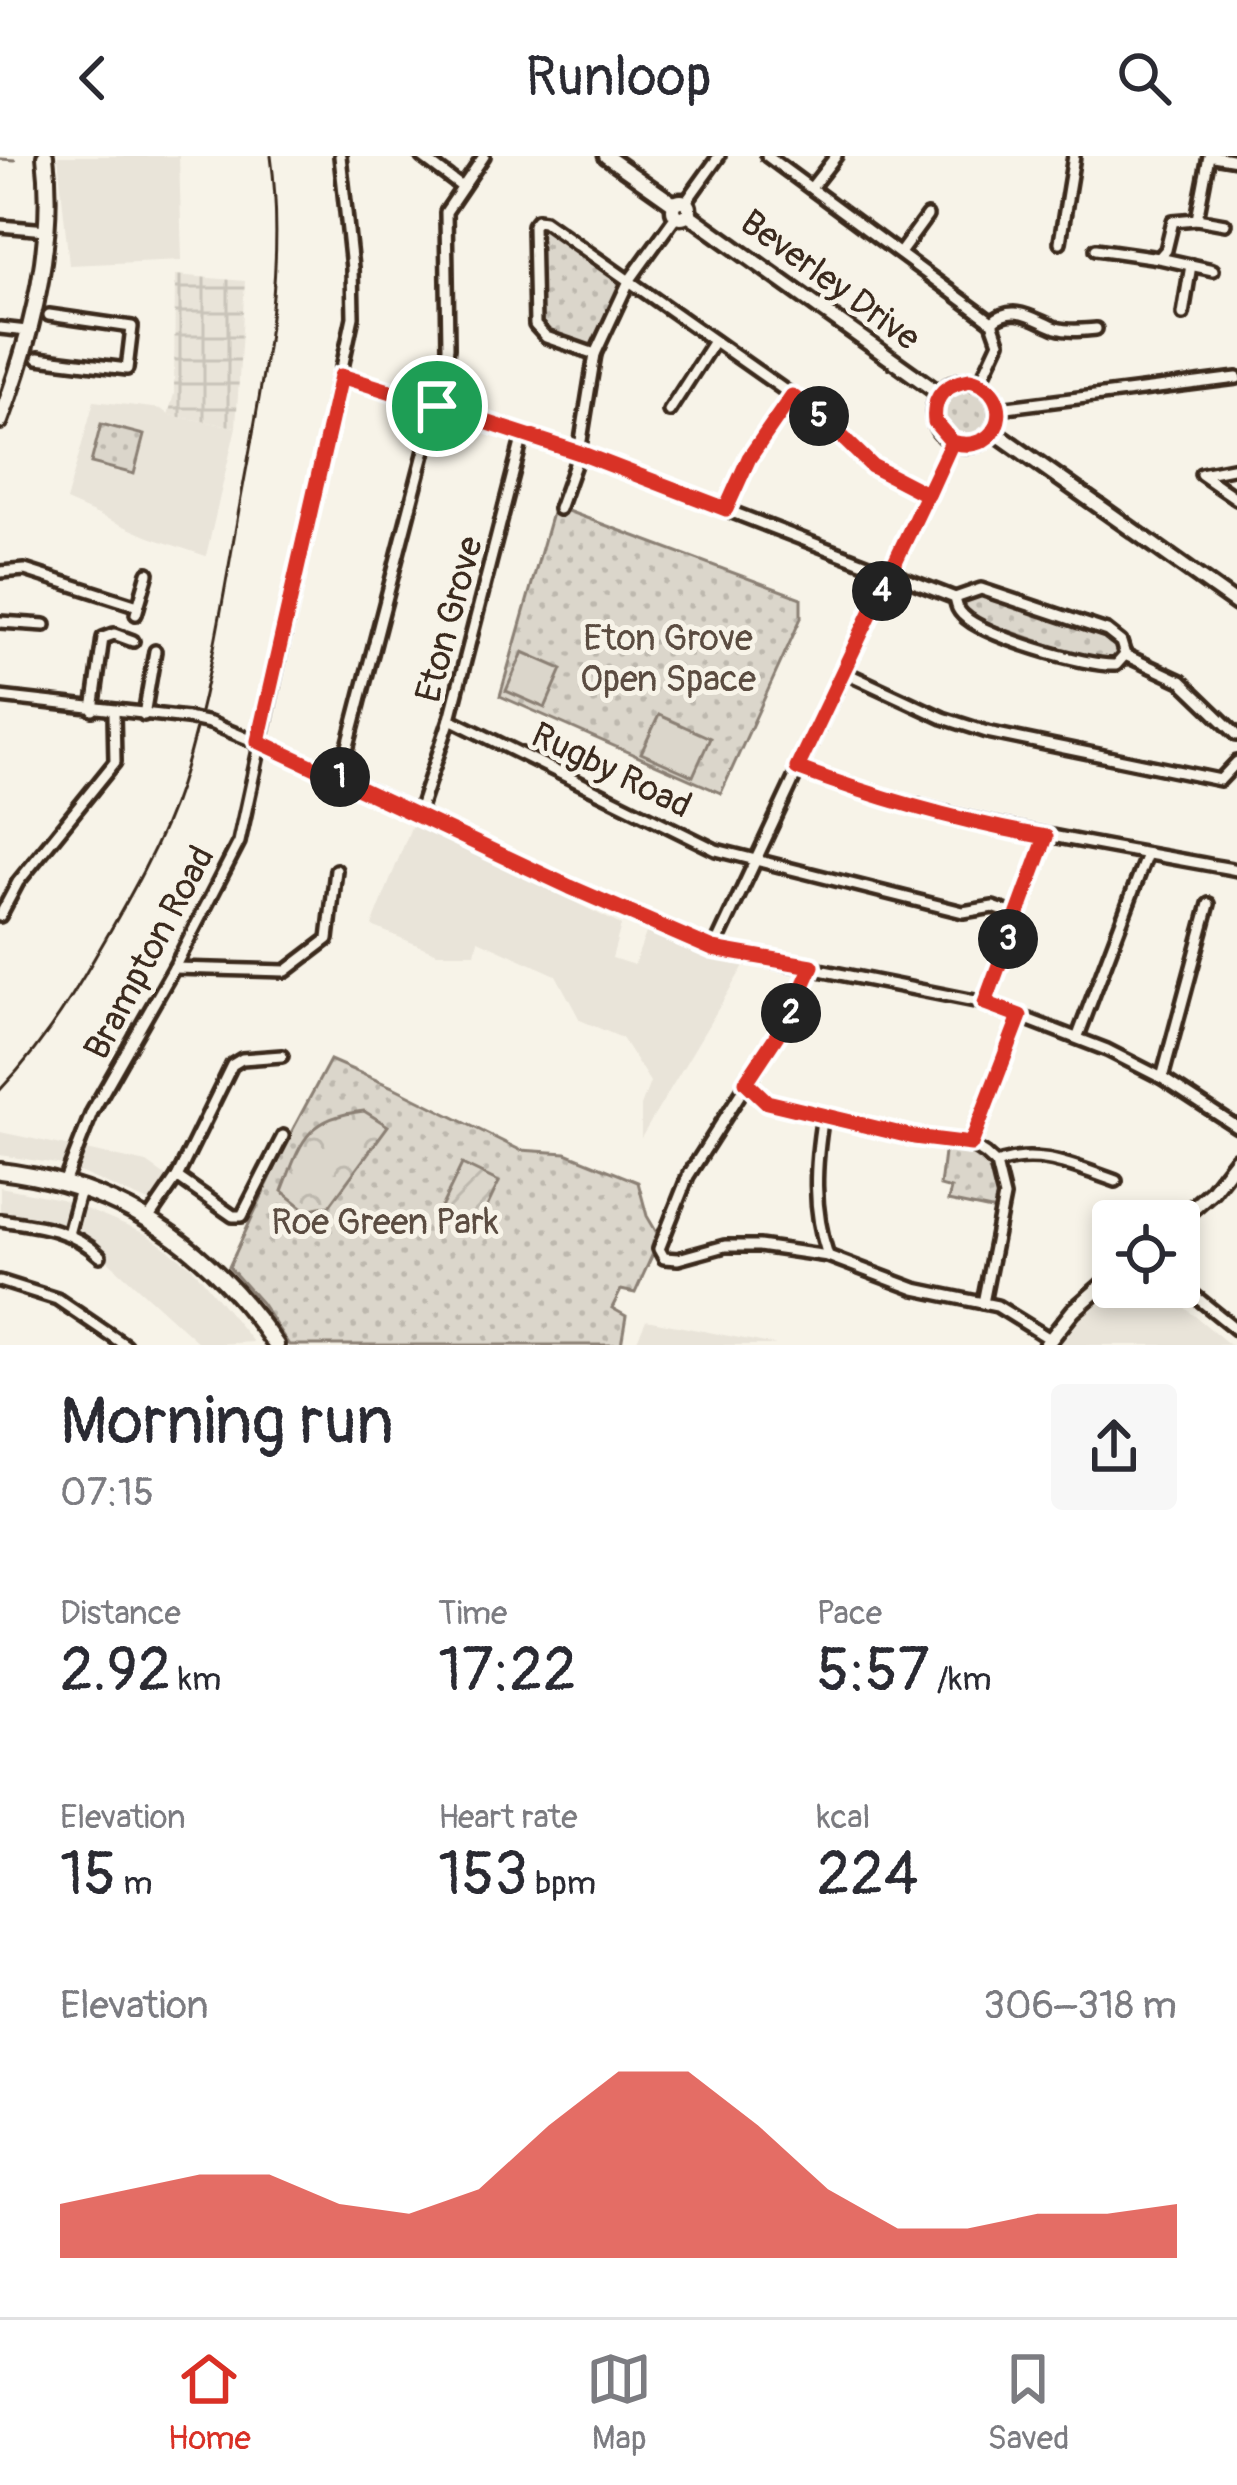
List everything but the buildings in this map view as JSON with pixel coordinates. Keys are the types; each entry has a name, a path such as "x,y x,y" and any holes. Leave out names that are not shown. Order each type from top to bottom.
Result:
{"main road":[{"path":"0,421 27,331 47,230 45,156"},
{"path":"0,1171 64,1183 149,1218 218,1272 271,1343"}],"street":[{"name":"Brampton Road","path":"64,1183 92,1112 174,968 238,842 353,317 340,156"},
{"path":"340,777 437,406 448,347 446,212 484,156"},
{"name":"Beverley Drive","path":"606,156 940,394"},
{"path":"559,509 580,453 596,354 629,281 718,156"},
{"path":"713,949 952,442 967,446 981,442 993,431 999,408 993,393 980,383 999,342 992,322 767,156"},
{"path":"811,188 836,156"},
{"path":"1060,242 1074,156"},
{"path":"1197,220 1211,156 1237,160"},
{"path":"422,158 462,187"},
{"path":"900,253 927,216"},
{"path":"596,354 546,337 535,326 533,225 537,220 792,396 872,466 928,495"},
{"path":"1160,258 1173,221 1225,224"},
{"path":"0,226 47,230"},
{"path":"1096,250 1213,270"},
{"path":"1183,314 1191,266"},
{"path":"992,322 1006,312 1058,328 1096,329"},
{"path":"38,358 127,369 132,327 49,315"},
{"path":"0,328 27,331"},
{"path":"669,411 714,341"},
{"path":"341,376 580,453 955,598 967,619 1059,656 1105,666 1116,665 1125,655"},
{"path":"999,408 1237,378"},
{"name":"Beverley Drive","path":"952,442 935,422 934,404 954,382 980,383"},
{"path":"726,509 749,458 792,396"},
{"path":"993,431 1237,604"},
{"name":"Eton Grove","path":"418,814 450,719 523,435"},
{"path":"1237,467 1201,474 1237,499"},
{"path":"0,572 25,570 137,610 148,573"},
{"path":"955,598 981,589 1078,618 1115,637 1125,655 1180,681 1237,735"},
{"path":"0,622 45,625"},
{"path":"93,710 103,638 113,634 133,641"},
{"path":"144,715 155,651"},
{"path":"844,672 943,718 987,732 1220,780 1237,762"},
{"path":"0,698 209,723 340,777 713,949 985,1003 1078,1036 1162,1078 1237,1127"},
{"path":"0,916 18,882 115,762 114,712"},
{"name":"Rugby Road","path":"450,719 716,850 963,912 993,908 1016,915"},
{"path":"797,768 993,827 1237,870"},
{"path":"985,1003 1046,837"},
{"path":"1078,1036 1147,854"},
{"path":"174,968 286,971 328,939 336,870"},
{"path":"1162,1078 1209,904"},
{"path":"812,966 789,1017 688,1176 658,1249 664,1258 678,1259 725,1246 828,1256 915,1289 983,1303 1020,1318 1048,1342 1092,1294"},
{"path":"971,1144 1020,1016"},
{"path":"149,1218 178,1178 232,1065 242,1059 282,1056"},
{"path":"746,1082 767,1102 914,1137 971,1144 996,1163 1004,1197 983,1303"},
{"path":"823,1115 815,1202 828,1256"},
{"path":"178,1178 229,1214 242,1216 284,1136"},
{"path":"996,1163 1014,1157 1048,1158 1116,1181"},
{"path":"1200,1202 1237,1159"},
{"path":"68,1234 80,1189"},
{"path":"0,1220 68,1234 91,1245 100,1256"},
{"path":"0,1281 57,1299 125,1345"},
{"path":"1200,1300 1237,1330"}],"shaded area":[{"path":"58,156 179,156 182,260 69,265"},
{"path":"175,275 245,281 236,427 168,415 174,394"},
{"path":"94,401 161,409 169,415 236,427 206,556 66,501"},
{"path":"413,822 621,925 612,958 634,965 646,933 745,964 641,1138 641,1106 650,1082 622,1038 580,1020 556,975 478,940 475,953 437,953 372,926"},
{"path":"0,1132 147,1163 170,1179 153,1204 63,1165 0,1155"},
{"path":"0,1187 61,1199 146,1234 192,1267 253,1342 201,1345 94,1248 63,1233 0,1218"},
{"path":"1185,1308 1230,1345 1055,1345 1089,1310"},
{"path":"646,1320 776,1345 635,1345"}],"green space":[{"path":"543,224 623,284 590,349 548,335 539,326 536,231"},
{"path":"967,384 986,392 994,411 986,430 967,438 948,430 940,411 948,392"},
{"path":"101,424 144,435 134,474 91,463"},
{"name":"Eton Grove Open Space","path":"554,506 801,598 801,618 721,793 500,696"},
{"path":"982,592 1106,634 1116,641 1118,655 1107,662 1089,659 970,617 964,610 965,598"},
{"path":"523,652 562,669 545,708 506,691"},
{"path":"659,715 710,738 693,776 641,753"},
{"name":"Roe Green Park","path":"330,1060 520,1150 566,1153 638,1182 647,1216 660,1238 635,1293 621,1290 612,1308 626,1316 621,1345 289,1345 229,1267"},
{"path":"364,1111 388,1126 330,1205 306,1210 282,1191 301,1146 329,1119"},
{"path":"945,1145 970,1152 988,1165 997,1185 996,1211 948,1201 951,1189 940,1186"},
{"path":"462,1164 499,1182 476,1230 439,1212"}],"waterway":[{"path":"0,159 15,160"}],"railway":[{"path":"0,1090 52,1026 119,916 163,830 191,748 265,360 276,238 271,156"}],"route":[{"path":"437,406 341,376 258,741 713,949 812,966 789,1017 746,1082 756,1094 767,1102 914,1137 971,1144 1020,1016 985,1003 1046,837 993,827 797,768 928,495 952,442 935,422 937,399 947,386 970,380 993,393 999,408 993,431 967,446 952,442 940,467 928,495 872,466 792,396 736,480 726,509 580,453 437,406"}]}
